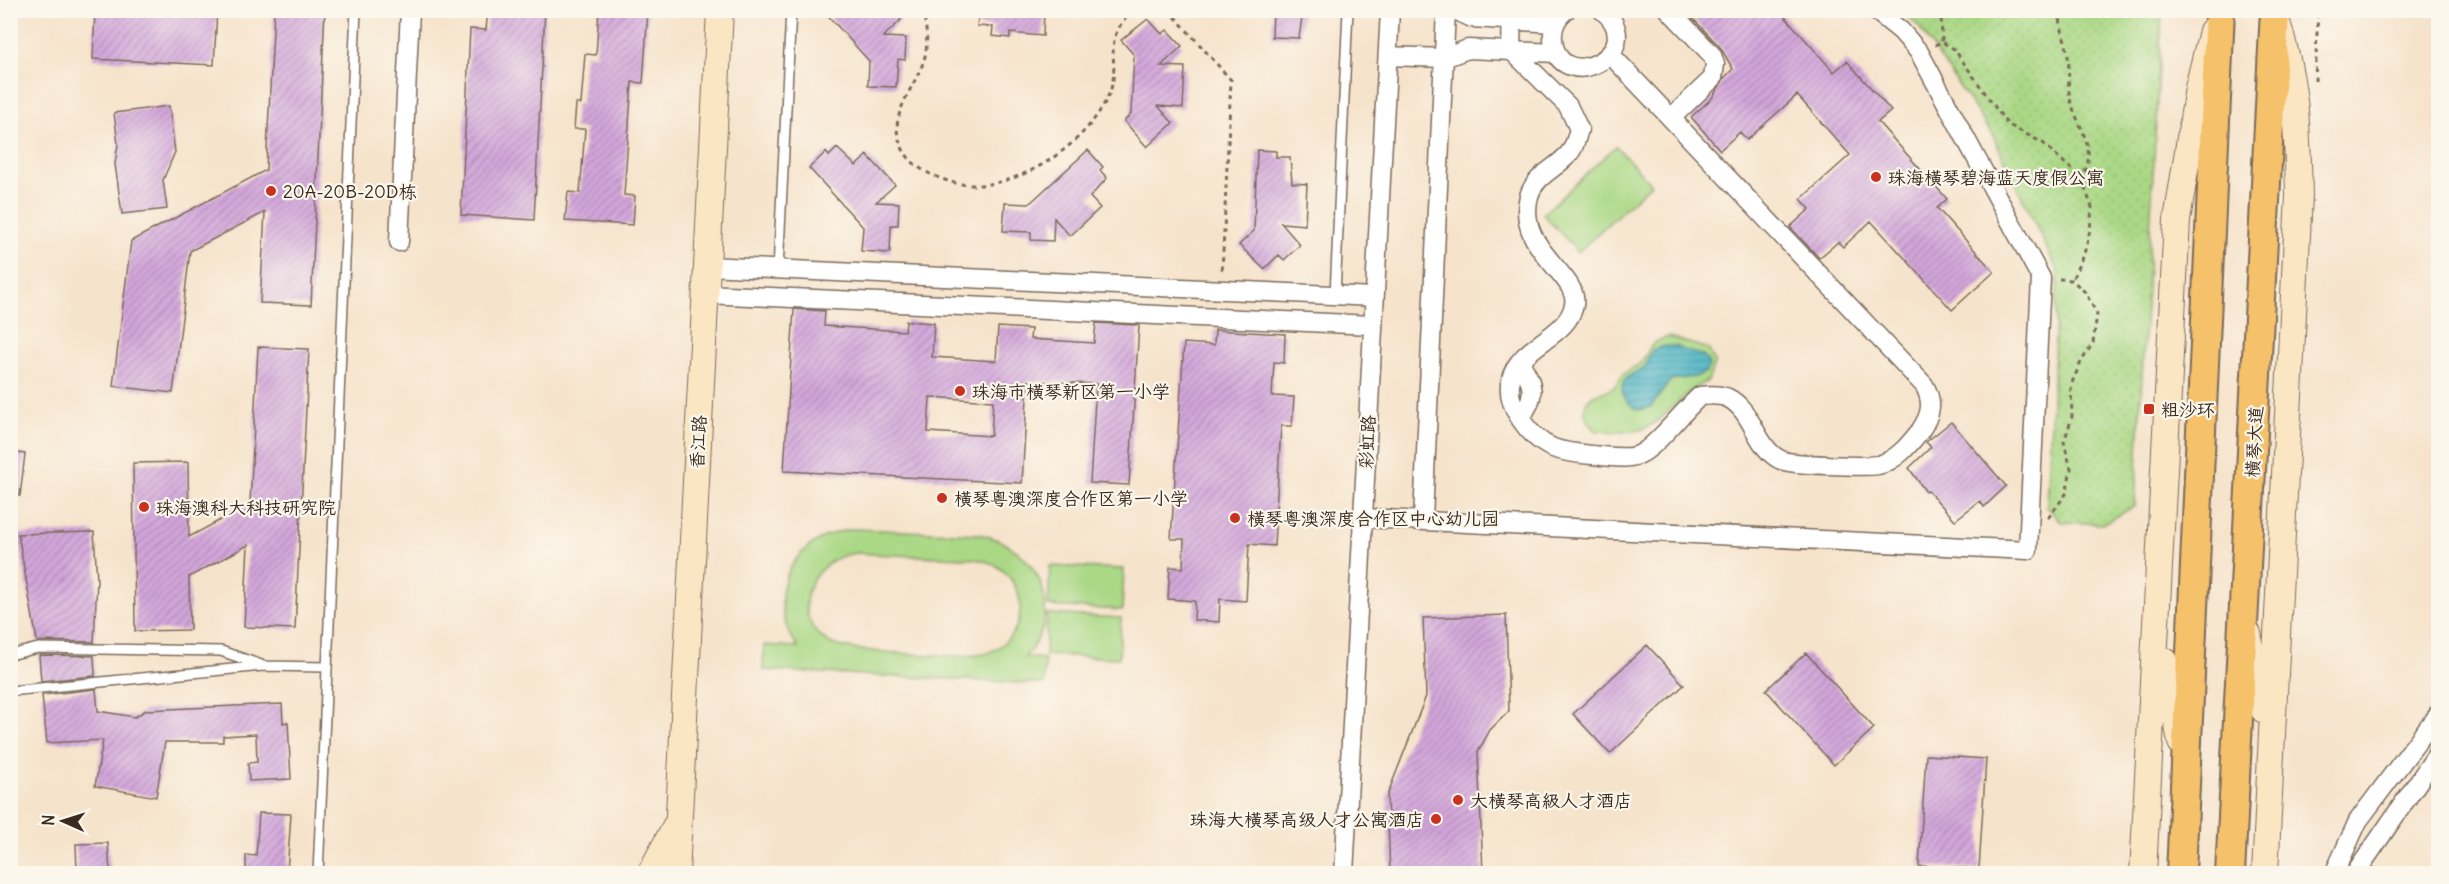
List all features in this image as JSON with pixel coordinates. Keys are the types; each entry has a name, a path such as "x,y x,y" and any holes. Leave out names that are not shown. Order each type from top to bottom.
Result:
{"main road":[{"name":"香江路","path":"676,873 720,10"},
{"path":"2143,873 2177,220 2198,88 2218,10"},
{"path":"2181,873 2218,10"},
{"path":"2265,873 2299,195 2297,104 2291,69 2275,14"},
{"name":"横琴大道","path":"2229,873 2245,615 2275,14"},
{"path":"2245,615 2271,758"},
{"path":"2157,622 2187,769"},
{"path":"650,873 679,819"}],"street":[{"path":"399,242 410,10"},
{"name":"彩虹路","path":"1344,873 1390,10"},
{"path":"1423,519 1446,10"},
{"path":"1455,10 1472,18 1512,15 1560,17 1553,44 1557,53 1573,66 1583,68 1603,62 1610,54 1616,34 1607,12"},
{"path":"1670,10 1712,55 1715,64 1713,78 1671,118"},
{"path":"1364,518 1423,519 2028,550 2041,278 1919,52 1901,31 1875,10"},
{"path":"1512,15 1511,50 1568,106 1579,129 1572,150 1538,178 1529,197 1528,219 1534,242 1570,286 1575,301 1570,319 1520,363 1510,378 1511,401 1520,417 1550,447 1566,452 1619,458 1642,454 1700,396 1716,395 1728,398 1741,410 1768,449 1781,460 1880,465 1906,449 1928,420 1932,399 1924,385 1610,54"},
{"path":"1389,56 1444,58 1468,49 1557,53"},
{"path":"707,266 1374,297"},
{"path":"705,294 1372,325"},
{"path":"2334,873 2358,821 2439,714"},
{"path":"2355,873 2439,753"}],"lane":[{"path":"318,873 356,10"},
{"path":"778,270 791,10"},
{"path":"1335,296 1348,10"},
{"path":"10,655 38,648 221,651 263,666"},
{"path":"10,691 263,666 327,667"}],"path":[{"path":"923,10 927,31 924,58 899,115 897,133 902,150 913,165 948,181 968,186 989,186 1009,181 1048,160 1076,137 1094,117 1110,91 1113,76 1112,40 1120,22 1133,10"},
{"path":"1169,10 1231,80 1221,290"},
{"path":"1941,10 1942,42 1963,59 2007,124 2043,143 2081,178 2092,207 2091,230 2072,280"},
{"path":"2060,10 2060,22 2068,60 2070,99 2086,136 2089,155 2086,170 2081,178"},
{"path":"1919,52 1942,42"},
{"path":"2041,278 2072,280 2094,306 2097,314 2096,332 2071,385 2072,417 2064,442 2071,469 2066,494 2058,508 2042,524"}],"green space":[{"path":"1902,11 2162,11 2135,506 2103,524 2061,522 2047,507 2058,272 1992,134 1919,27"},
{"path":"1616,146 1651,184 1578,252 1543,214"},
{"path":"1669,337 1708,349 1715,362 1708,381 1697,386 1663,417 1645,428 1629,432 1596,431 1585,413 1587,401 1615,386 1625,373 1639,364 1653,344"},
{"path":"856,529 977,534 998,540 1016,551 1030,565 1040,582 1045,600 1044,619 1038,639 1025,657 1045,659 1044,684 763,670 764,645 798,647 787,627 782,607 783,587 790,570 801,554 816,542 834,533","holes":["857,553 977,559 997,566 1011,579 1019,596 1020,615 1017,625 1008,639 999,647 984,654 931,655 880,652 830,643 816,632 808,619 806,604 809,590 815,576 826,565 840,557"]},
{"path":"1050,566 1124,569 1122,610 1048,606"},
{"path":"1047,614 1121,618 1119,658 1045,655"}],"water":[{"path":"1664,346 1677,346 1700,354 1707,360 1709,365 1706,372 1695,377 1671,380 1651,407 1638,410 1629,404 1622,391 1625,381 1645,366 1652,351"}],"building":[{"path":"95,10 217,10 214,65 93,59"},
{"name":"20A-20B-20D栋","path":"274,10 325,10 311,305 260,303 265,212 190,251 173,393 113,386 131,241 266,170"},
{"path":"488,10 545,10 534,220 461,215 470,29 486,30"},
{"path":"599,10 648,10 643,83 632,82 624,195 635,196 633,225 565,221 568,192 580,193 585,129 574,129 576,104 581,104 585,54 596,55"},
{"path":"823,10 892,10 901,20 883,37 906,38 905,60 898,59 896,87 868,86 869,61"},
{"path":"979,10 1044,10 1043,36 1010,33 1010,38 992,36 993,27 977,26"},
{"path":"1273,10 1303,10 1299,38 1272,37"},
{"name":"珠海横琴碧海蓝天度假公寓","path":"1685,10 1779,10 1834,72 1847,61 1891,111 1878,122 1947,199 1937,208 1994,272 1952,310 1871,221 1843,247 1838,242 1819,258 1790,227 1810,209 1801,199 1850,155 1797,95 1747,140 1740,132 1720,150 1691,117 1712,98 1733,69 1720,47"},
{"path":"1148,19 1162,34 1167,30 1182,46 1161,66 1185,67 1183,108 1158,106 1173,123 1147,147 1124,121 1131,114 1134,55 1121,40"},
{"path":"169,106 175,152 163,180 167,209 122,214 115,164 118,144 114,113"},
{"path":"837,148 856,166 867,155 895,185 876,202 899,203 898,225 891,225 890,253 861,251 863,227 809,168 826,152 829,156"},
{"path":"1088,150 1103,167 1100,170 1107,178 1090,197 1100,208 1070,236 1054,218 1053,241 1031,240 1031,232 1003,231 1005,203 1029,204"},
{"path":"1257,150 1276,151 1276,157 1290,157 1292,183 1307,184 1305,225 1281,223 1300,245 1284,260 1279,255 1264,269 1239,245 1254,231"},
{"name":"珠海市横琴新区第一小学","path":"794,309 825,311 824,326 905,331 906,321 934,323 932,357 996,361 998,327 1031,329 1030,339 1094,343 1096,323 1139,325 1129,485 1090,483 1096,384 1028,381 1022,483 784,471","holes":["930,397 993,401 991,436 928,432"]},
{"path":"1215,330 1285,334 1284,363 1274,362 1272,396 1294,397 1292,426 1281,426 1274,546 1249,544 1246,601 1220,599 1219,622 1194,620 1195,601 1168,599 1170,567 1183,568 1184,539 1171,539 1184,343 1214,345"},
{"path":"258,347 309,349 295,629 244,627 248,545 189,577 190,630 135,631 133,463 188,462 189,537 250,504"},
{"path":"1951,422 2006,486 1984,507 1980,501 1955,520 1928,491 1926,492 1909,468 1931,447 1926,442"},
{"path":"10,452 25,454 20,496 10,495"},
{"path":"94,532 97,580 94,642 37,641 18,534"},
{"path":"1506,615 1509,711 1490,730 1478,752 1483,873 1390,873 1387,796 1426,696 1423,618"},
{"path":"1647,645 1684,685 1610,754 1573,714"},
{"path":"1806,653 1874,728 1834,765 1766,690"},
{"path":"39,655 94,656 95,676 41,681"},
{"path":"96,689 98,711 135,717 146,710 282,704 283,723 288,722 291,779 249,781 248,763 257,762 256,734 223,736 223,742 165,742 156,797 95,786 103,740 47,743 42,695"},
{"path":"1926,755 1986,759 1979,869 1919,866"},
{"path":"259,813 291,814 287,873 246,873 246,855 256,856"},
{"path":"108,843 110,873 77,873 76,844"}],"place":[{"name":"珠海横琴碧海蓝天度假公寓","path":"1876,177"},
{"name":"20A-20B-20D栋","path":"271,191"},
{"name":"珠海市横琴新区第一小学","path":"960,391"},
{"name":"粗沙环","path":"2149,409"},
{"name":"横琴粤澳深度合作区第一小学","path":"942,498"},
{"name":"珠海澳科大科技研究院","path":"144,507"},
{"name":"横琴粤澳深度合作区中心幼儿园","path":"1235,518"},
{"name":"大橫琴高級人才酒店","path":"1458,800"},
{"name":"珠海大横琴高级人才公寓酒店","path":"1436,819"}]}
